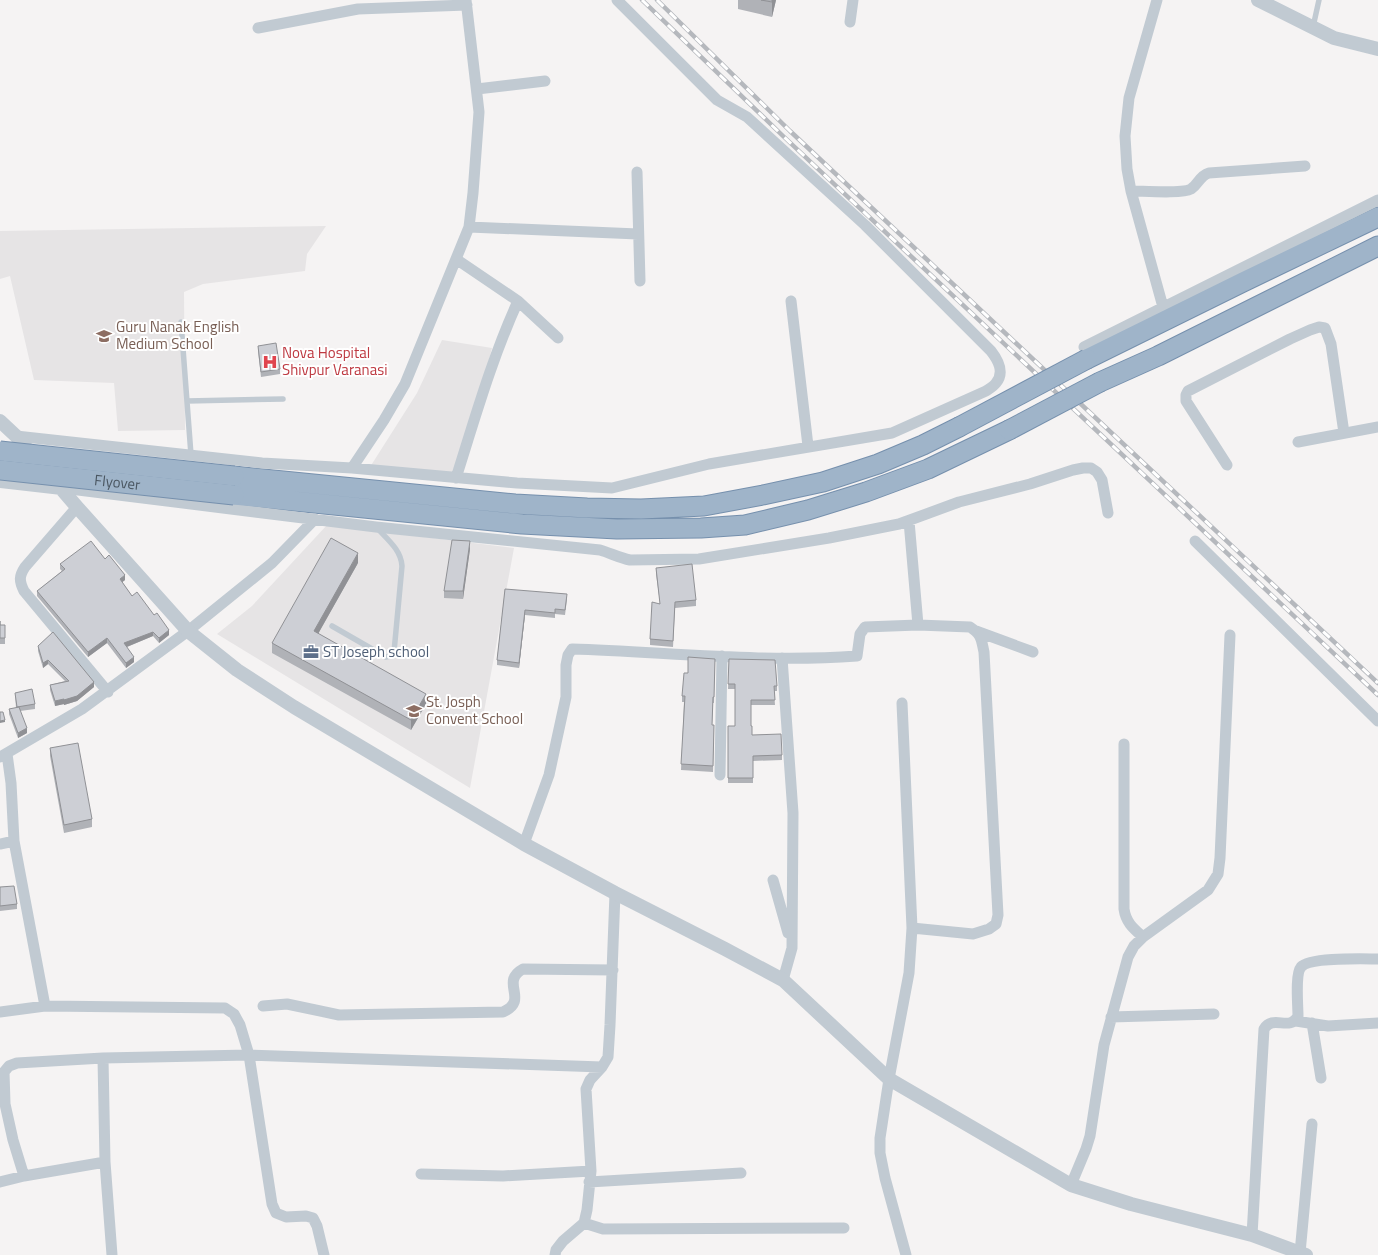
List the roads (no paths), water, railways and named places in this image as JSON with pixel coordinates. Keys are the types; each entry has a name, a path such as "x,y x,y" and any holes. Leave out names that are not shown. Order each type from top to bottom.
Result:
{"highway":[{"path":"234,486 515,504 641,509 704,506 823,482 878,464 923,445 959,427 1086,353 1378,217"},
{"path":"234,486 522,524 616,529 701,528 745,524 808,510 866,492 928,469 1009,430 1100,382 1158,356 1378,246"},
{"name":"Flyover","path":"0,451 234,486"},
{"name":"Flyover","path":"0,470 234,486"}],"street":[{"path":"0,434 262,463 352,468 517,483 612,488 708,464 892,433 979,394 996,384 1000,376 1000,369 997,359 991,351 865,225 747,117 717,100 617,0"},
{"path":"850,22 853,0"},
{"path":"1157,0 1129,98 1125,136 1127,169 1131,191 1163,307"},
{"path":"1259,0 1334,38 1378,49"},
{"path":"258,28 358,10 466,2 479,112 469,226 404,384 384,420 352,468"},
{"path":"476,89 545,81"},
{"path":"1131,191 1186,190 1195,185 1204,174 1306,166"},
{"path":"637,172 640,281"},
{"path":"1086,353 1163,307 1378,200"},
{"path":"469,226 638,234"},
{"path":"456,259 518,301 558,338"},
{"path":"456,478 502,336 518,301"},
{"path":"791,301 808,446"},
{"path":"1227,465 1186,401 1188,391 1268,350 1319,327 1325,328 1331,344 1344,433"},
{"path":"0,421 16,436 77,507 188,631 237,670 294,707 524,844 783,980 889,1079 1071,1185 1131,1204 1252,1235 1303,1254 1312,1124"},
{"path":"1298,442 1378,426"},
{"path":"0,481 315,519 376,528 600,550 623,559 630,560 699,559 830,538 899,524 959,502 1030,484 1073,470 1091,468 1097,472 1102,480 1108,513"},
{"path":"77,507 25,567 19,575 20,583 24,591 108,692"},
{"path":"45,1006 14,841 11,784 3,756 108,692 188,631 272,563 315,519"},
{"path":"909,521 918,625"},
{"path":"1195,541 1378,721"},
{"path":"524,844 549,775 566,697 566,665 568,655 572,649 782,658 857,656 860,634 865,628 918,625 970,627 976,631 1033,652"},
{"path":"912,928 973,934 989,929 996,924 998,915 984,652 981,637 976,631"},
{"path":"1071,1185 1090,1136 1104,1045 1128,957 1134,946 1143,937 1208,890 1218,874 1230,635"},
{"path":"720,775 722,656"},
{"path":"782,658 793,813 792,948 783,980"},
{"path":"902,703 912,928 909,973 881,1123 880,1154 906,1255"},
{"path":"1124,744 1124,909 1125,917 1130,925 1143,937"},
{"path":"0,844 14,841"},
{"path":"773,880 792,948"},
{"path":"556,1255 556,1250 563,1241 584,1223 590,1176 586,1089 590,1080 602,1067 608,1057 613,970 615,893"},
{"path":"1296,1021 1298,1016 1298,974 1301,966 1310,962 1323,960 1378,959"},
{"path":"264,1006 287,1004 339,1015 503,1012 511,1008 515,1001 513,979 516,973 523,969 613,970"},
{"path":"0,1012 45,1006 225,1008 234,1014 240,1025 249,1055 272,1204 276,1213 286,1217 306,1216 313,1218 318,1226 324,1255"},
{"path":"1111,1018 1214,1014"},
{"path":"1252,1235 1264,1029 1267,1024 1291,1023 1296,1021 1328,1026 1378,1023"},
{"path":"1312,1023 1321,1078"},
{"path":"24,1176 13,1140 5,1104 4,1066 17,1063 103,1058 249,1055 602,1067"},
{"path":"103,1058 105,1162 112,1255"},
{"path":"0,1182 24,1176 105,1162"},
{"path":"421,1174 590,1176 741,1173"},
{"path":"584,1223 603,1229 844,1228"}],"lane":[{"path":"1313,27 1319,0"},
{"path":"181,322 191,455"},
{"path":"187,402 283,399"},
{"path":"332,626 386,657 391,656 394,652 402,558 399,552 376,528"}],"railway":[{"path":"642,0 783,136 1378,695"},
{"path":"657,0 790,131 1378,683"}],"place":[{"name":"Guru Nanak English Medium School","path":"104,336"},
{"name":"Nova Hospital Shivpur Varanasi","path":"270,362"},
{"name":"ST Joseph school","path":"311,652"},
{"name":"St. Josph Convent School","path":"414,711"}]}
